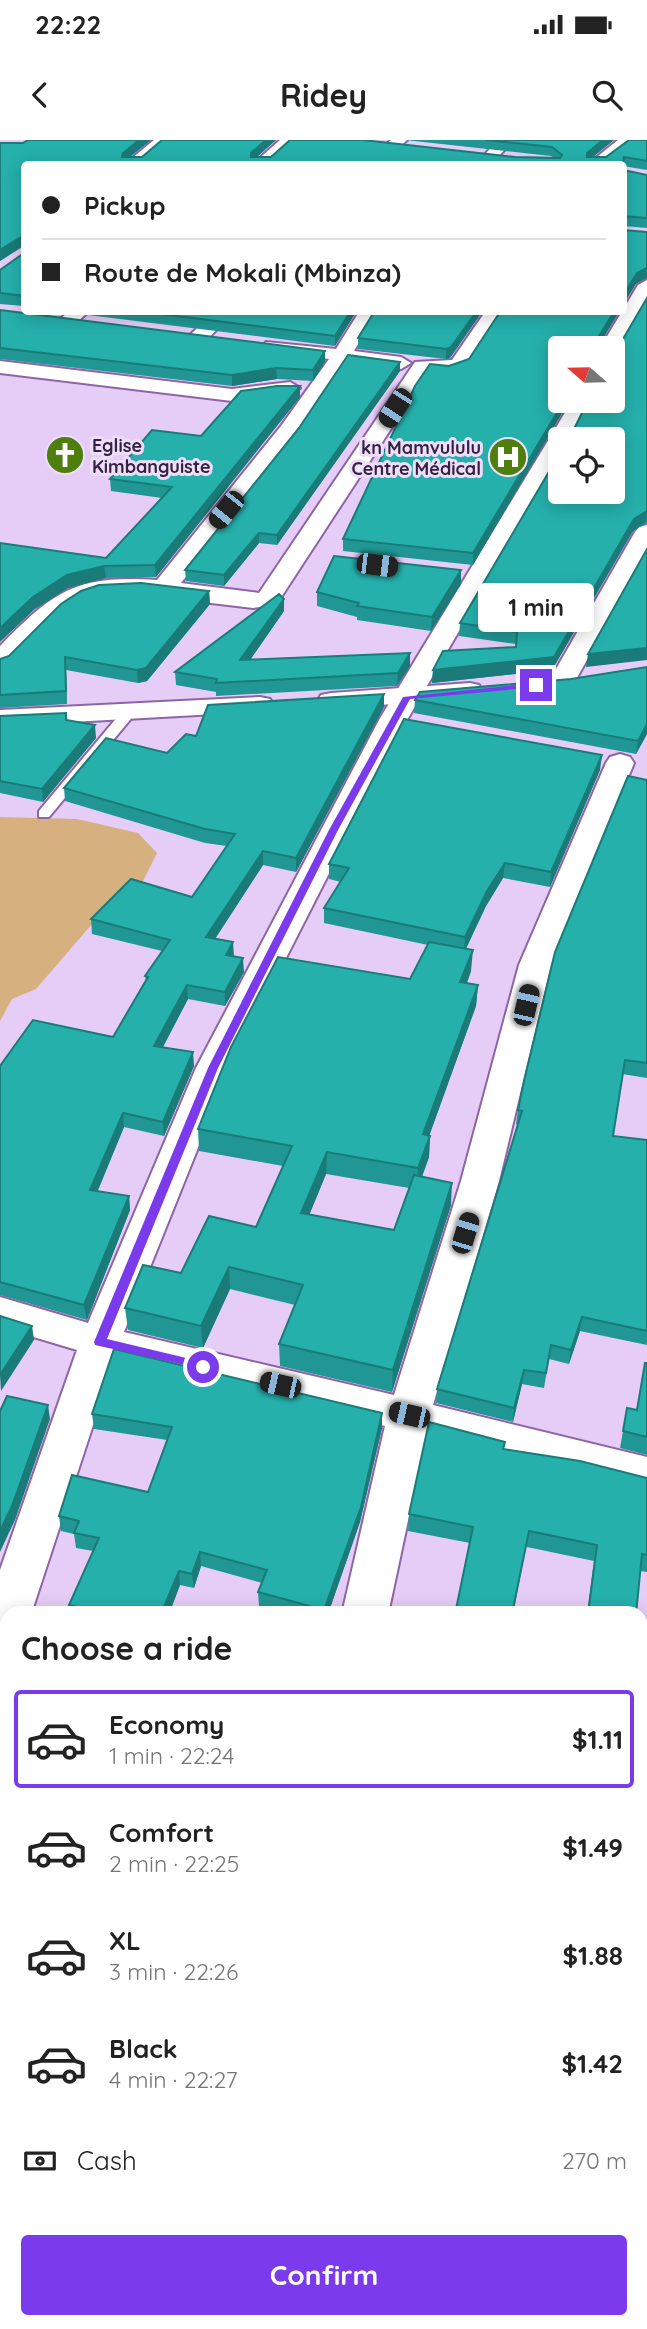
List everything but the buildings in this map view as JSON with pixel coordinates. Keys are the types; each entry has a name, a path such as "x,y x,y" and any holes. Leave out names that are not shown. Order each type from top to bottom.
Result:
{"street":[{"path":"136,161 163,140"},
{"path":"264,161 289,140"},
{"path":"487,160 507,140"},
{"path":"599,161 628,140"},
{"path":"369,143 401,144"},
{"path":"377,161 401,144"},
{"path":"464,153 487,160 515,160"},
{"path":"617,336 647,285"},
{"path":"220,315 192,337 225,341"},
{"path":"163,589 319,390 366,315"},
{"path":"251,344 448,368 459,364 492,315"},
{"path":"0,661 71,597 85,591 107,588 163,589 260,602 271,596 422,366"},
{"path":"0,367 232,395 277,388 319,390"},
{"path":"10,1606 100,1342 213,1068 407,714 468,575 574,413"},
{"path":"598,678 549,684 647,531"},
{"path":"299,556 325,559"},
{"path":"0,718 292,703 407,714 497,689"},
{"path":"367,1606 409,1415 480,1181 535,965 620,763"},
{"path":"0,1312 100,1342 647,1475"}],"lane":[{"path":"44,814 129,712"}],"shaded area":[{"path":"0,817 77,819 138,833 157,853 138,891 124,887 36,989 12,999 0,1021"}],"place":[{"name":"Eglise Kimbanguiste","path":"65,455"},
{"name":"kn Mamvululu Centre Médical","path":"508,457"}],"route":[{"path":"203,1367 100,1342 213,1068 334,830 407,697 536,685"}]}
